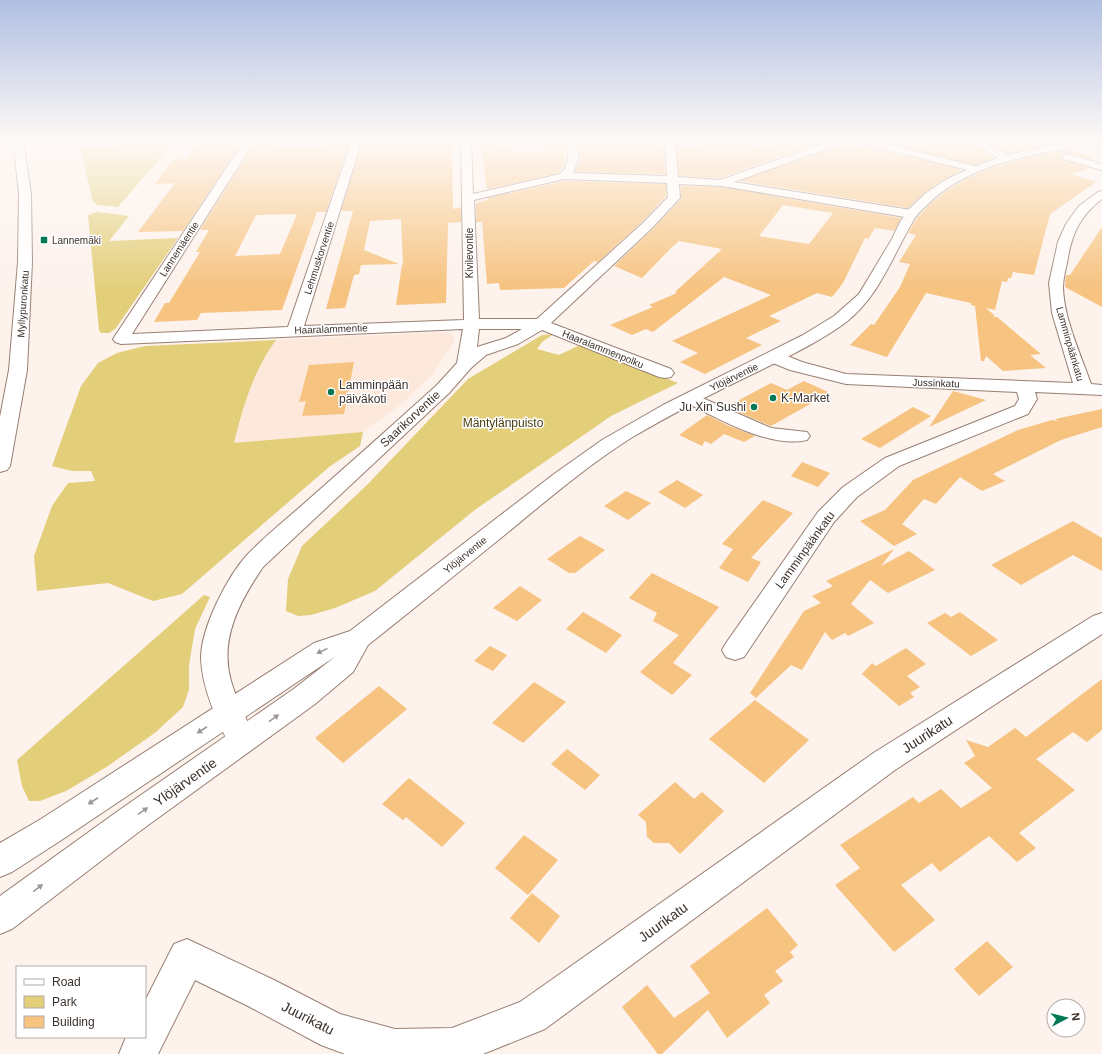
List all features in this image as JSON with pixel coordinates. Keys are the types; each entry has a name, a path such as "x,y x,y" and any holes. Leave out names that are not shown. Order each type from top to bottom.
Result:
{"street":[{"name":"Myllypuronkatu","path":"0,466 18,370 25,262 24,189"},
{"name":"Lannemäentie","path":"121,338 218,189"},
{"name":"Lehmuskorventie","path":"296,330 341,189"},
{"name":"Kivilevontie","path":"465,364 470,350 472,324 469,265 469,189"},
{"path":"469,198 507,189"},
{"name":"Saarikorventie","path":"242,741 229,712 216,672 215,645 221,620 246,573 255,561 443,388 465,364 480,352 512,341 541,324 648,225 674,198 674,189"},
{"path":"764,189 911,214"},
{"name":"Ylöjärventie","path":"0,860 52,828 323,650 359,638 558,481 625,434 691,398 774,357 827,328 855,307 872,285 911,214 939,189"},
{"name":"Lamminpäänkatu","path":"1084,389 1060,314 1056,288 1068,231 1078,213 1086,205 1102,194"},
{"name":"Haaralammentie","path":"121,338 472,324 541,324"},
{"name":"Haaralammenpolku","path":"541,324 665,373"},
{"name":"Jussinkatu","path":"774,357 796,366 846,379 1102,390"},
{"name":"Lamminpäänkatu","path":"735,650 826,516 850,492 892,462 1022,410 1028,399 1025,386"},
{"path":"691,398 725,415 768,433 800,436"},
{"name":"Juurikatu","path":"138,1054 187,957 261,993 334,1032 395,1048 452,1047 532,1016 885,761 1102,622"},
{"name":"Ylöjärventie","path":"0,917 129,821 242,741 344,665 359,638"}],"shaded area":[{"name":"Lamminpään päiväkoti","path":"449,332 454,336 454,342 431,376 400,405 363,432 234,443 252,380 276,340"}],"green space":[{"path":"90,189 133,189 118,207 97,205 93,202"},
{"path":"97,212 129,216 109,241 178,238 116,328 109,333 101,333 99,330 88,215"},
{"name":"Mäntylänpuisto","path":"554,334 542,342 537,349 559,355 580,345 678,383 611,416 476,509 375,591 335,608 311,615 298,616 286,611 288,579 302,546 367,485 468,379 542,335"},
{"path":"276,340 255,377 245,403 234,443 363,432 360,446 329,467 182,594 153,601 108,583 37,591 34,556 52,506 68,483 95,481 91,471 72,471 52,466 81,386 98,363 117,353 145,346"},
{"path":"204,595 210,597 195,629 189,665 189,690 183,707 156,732 108,766 66,791 40,801 29,801 22,786 17,760"}],"building":[{"path":"170,189 211,189 183,231 138,232"},
{"path":"226,189 334,189 326,212 317,212 282,310 201,313 197,320 154,322 165,303 169,303 200,252 196,252 209,230 200,230","holes":["297,214 280,254 235,256 256,215"]},
{"path":"348,189 453,189 453,209 461,207 461,222 448,223 446,303 396,305 402,264 403,265 401,219 370,221 364,250 399,264 361,265 359,274 354,275 345,308 326,309 353,211 341,211"},
{"path":"527,189 666,189 666,196 643,221 598,262 594,261 564,288 500,290 499,283 487,284 482,222 476,222 476,203 488,200 488,198"},
{"path":"681,189 735,189 901,218 894,231 875,228 868,239 865,238 843,283 832,297 817,293 769,316 781,321 746,338 762,345 705,374 680,362 698,353 672,341 771,295 724,277 653,332 646,329 632,335 610,325 653,307 649,305 677,293 675,292 722,249 679,241 642,278 614,266 653,229 681,199","holes":["783,205 833,213 809,244 759,236"]},
{"path":"791,189 929,189 908,208"},
{"path":"949,189 1086,189 1050,214 1034,275 1013,272 1011,278 1008,278 1007,282 1002,281 995,310 986,308 994,315 994,317 997,317 1041,354 1030,355 1046,368 1003,371 986,356 984,361 981,361 975,306 971,305 971,303 926,293 887,357 850,345 871,324 874,325 900,287 910,264 899,262 916,235 908,233 917,218 929,205"},
{"path":"1102,227 1102,307 1065,287 1066,275 1070,275"},
{"path":"354,362 344,414 302,416 306,401 299,402 309,365"},
{"path":"804,381 830,393 771,426 726,407 771,383 787,390"},
{"path":"953,391 986,400 929,427"},
{"path":"913,407 931,416 880,448 861,439"},
{"path":"1102,409 1102,427 1061,440 993,474 1005,481 982,491 960,477 936,504 924,499 902,524 917,534 894,546 860,521 885,510 913,480 1018,430 1052,420 1058,421 1055,419"},
{"path":"707,415 755,436 744,442 724,434 711,444 705,441 702,446 679,435"},
{"path":"802,462 830,473 818,487 791,476"},
{"path":"677,480 703,495 685,508 658,492"},
{"path":"626,491 651,503 628,520 604,506"},
{"path":"763,500 793,513 751,558 761,562 748,582 719,568 733,549 722,544"},
{"path":"1073,521 1102,538 1102,571 1073,555 1021,585 991,565"},
{"path":"580,536 605,550 575,573 569,573 547,559"},
{"path":"894,549 881,566 909,551 935,570 888,593 870,580 851,604 874,623 848,636 845,633 832,640 825,632 802,670 791,665 756,698 750,693 804,611 821,603 812,596 833,586 826,581"},
{"path":"652,573 719,607 673,663 692,675 672,695 640,672 679,635 653,621 657,613 629,598"},
{"path":"520,586 542,600 517,621 493,608"},
{"path":"583,612 622,635 606,653 566,629"},
{"path":"960,612 998,640 971,656 927,623 945,613 951,617"},
{"path":"490,646 507,655 493,671 474,661"},
{"path":"906,648 926,664 907,676 920,687 910,693 914,697 899,706 862,674 872,663 876,666"},
{"path":"1102,679 1102,730 1087,742 1073,732 1036,759 1075,790 1019,833 1036,848 1017,862 989,836 940,872 932,863 901,885 935,920 894,952 835,885 860,868 840,845 913,797 919,803 941,789 961,808 992,788 964,763 975,756 966,740 988,747 1015,728 1026,737"},
{"path":"534,682 566,702 523,743 492,723"},
{"path":"379,686 407,709 343,763 315,738"},
{"path":"755,700 809,740 764,783 709,739"},
{"path":"567,749 600,775 585,790 551,764"},
{"path":"409,778 465,823 442,847 406,817 403,820 382,804"},
{"path":"675,782 694,799 702,792 724,811 680,854 669,843 654,843 647,837 646,822 638,815"},
{"path":"524,835 558,860 528,895 495,868"},
{"path":"532,893 560,916 539,943 510,918"},
{"path":"767,908 798,945 790,952 794,957 775,971 783,981 764,995 770,1003 727,1038 708,1010 662,1054 658,1054 622,1007 647,985 674,1018 710,993 690,966"},
{"path":"987,941 1013,967 979,996 954,969"}],"place":[{"name":"Lannemäki","path":"44,240"},
{"name":"Lamminpään päiväkoti","path":"331,392"},
{"name":"K-Market","path":"773,398"},
{"name":"Ju Xin Sushi","path":"754,407"}]}
